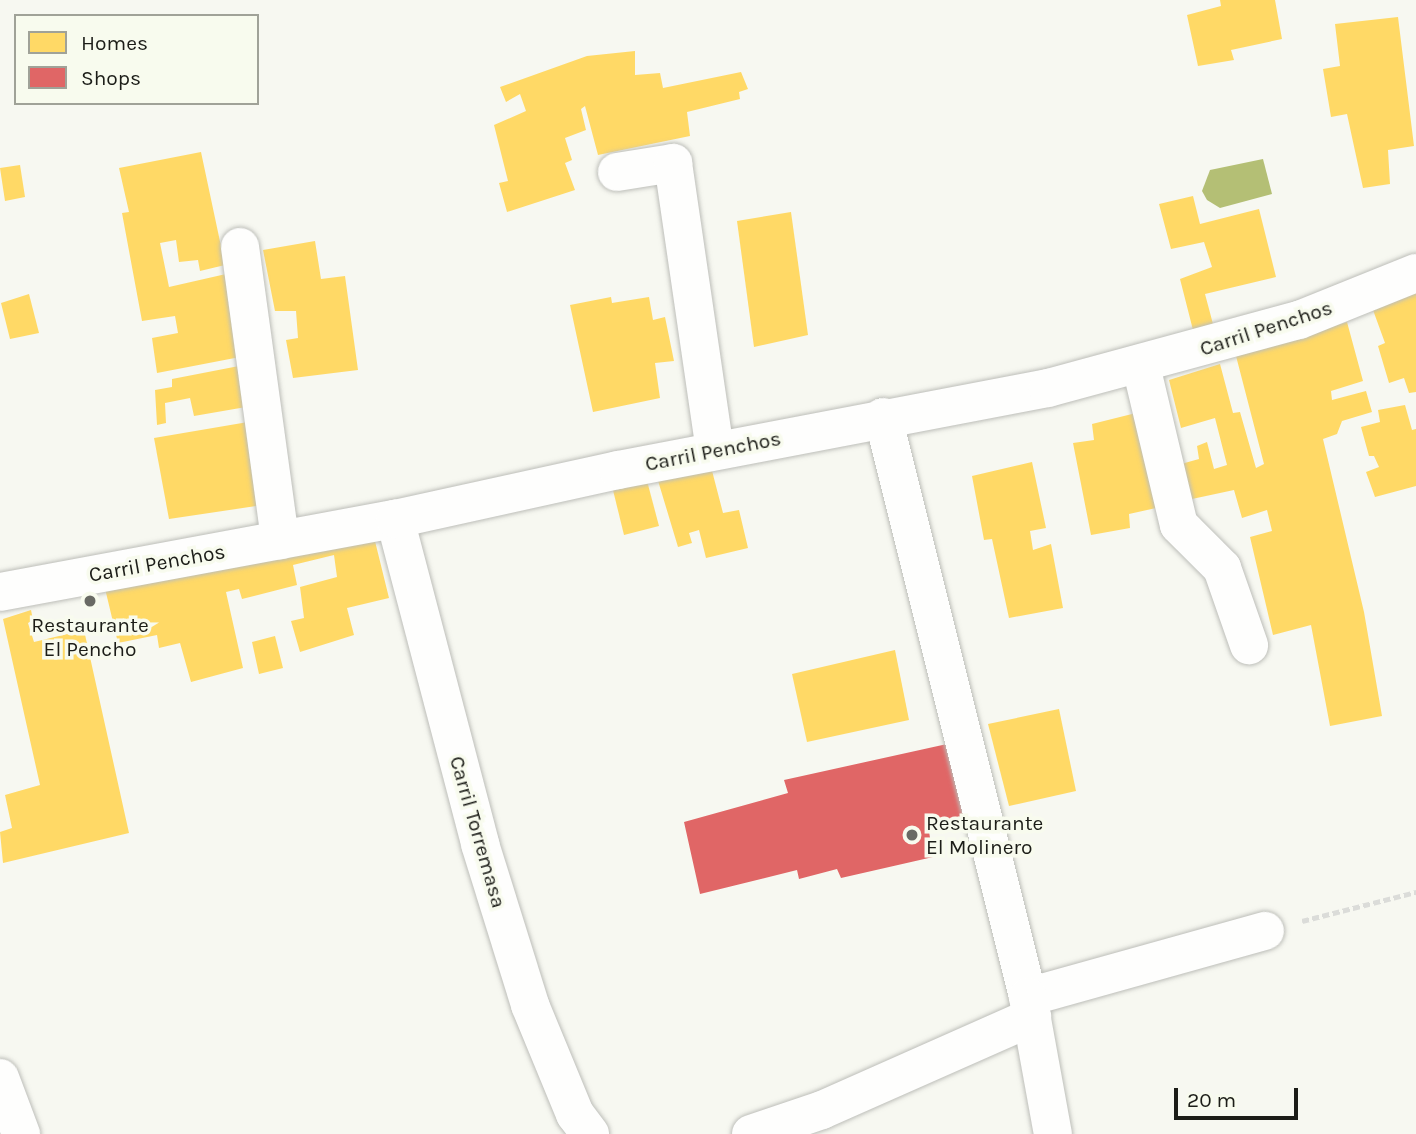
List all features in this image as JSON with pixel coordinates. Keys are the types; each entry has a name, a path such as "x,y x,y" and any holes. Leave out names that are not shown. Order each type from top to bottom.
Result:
{"street":[{"path":"617,172 673,163 715,450"},
{"path":"240,247 280,540"},
{"name":"Carril Penchos","path":"0,592 395,519 715,450 1048,388 1141,366 1299,320 1416,273"},
{"path":"1141,366 1179,525 1222,568 1249,646"},
{"path":"883,417 1030,1007 1053,1134"},
{"name":"Carril Torremasa","path":"395,519 480,844 530,1005 575,1114 590,1134"},
{"path":"751,1134 822,1110 1030,1007 1265,931"},
{"path":"0,1078 21,1134"}],"path":[{"path":"1265,931 1416,892"}],"shaded area":[{"path":"1263,159 1272,194 1220,208 1207,200 1202,191 1210,170"}],"building: Homes":[{"path":"1220,0 1275,0 1282,39 1231,50 1234,60 1198,66 1187,15 1221,6"},
{"path":"1398,17 1414,146 1388,150 1390,184 1363,188 1347,114 1331,117 1323,69 1340,66 1335,24"},
{"path":"635,51 635,75 660,73 663,88 741,72 748,89 739,92 740,99 687,112 690,136 598,155 585,106 581,109 586,130 565,138 572,160 565,163 575,190 507,212 499,183 508,181 494,125 526,111 520,94 506,102 500,87 587,56"},
{"path":"201,152 225,265 200,271 198,260 179,262 176,240 160,243 169,287 226,274 240,357 157,373 152,338 178,333 175,316 142,321 122,213 129,212 119,168"},
{"path":"20,165 25,197 5,201 0,168"},
{"path":"1193,196 1200,224 1259,209 1276,277 1205,294 1213,324 1193,330 1180,279 1212,267 1204,242 1171,249 1159,204"},
{"path":"791,212 808,335 754,347 737,221"},
{"path":"315,241 321,279 345,276 358,370 293,378 286,340 298,338 296,311 275,311 263,250"},
{"path":"1416,283 1416,392 1409,393 1404,378 1389,383 1378,346 1385,343 1369,299"},
{"path":"29,294 39,333 10,339 1,303"},
{"path":"611,297 612,303 649,297 653,320 665,317 674,361 655,363 660,398 593,412 570,305"},
{"path":"1347,322 1363,381 1331,391 1332,400 1366,391 1372,412 1342,421 1337,434 1323,439 1364,612 1382,716 1330,726 1311,625 1273,635 1250,537 1272,531 1267,510 1242,518 1234,490 1192,499 1181,464 1199,459 1197,446 1207,442 1214,469 1227,465 1215,418 1181,428 1169,380 1220,364 1233,413 1240,412 1256,468 1264,464 1236,356"},
{"path":"239,366 246,407 194,416 190,398 165,403 166,423 157,425 155,390 172,387 172,379"},
{"path":"1405,405 1412,430 1416,429 1416,486 1375,497 1366,472 1379,467 1374,456 1369,456 1361,427 1380,422 1378,410"},
{"path":"1136,413 1156,508 1129,514 1130,528 1091,535 1073,443 1094,440 1092,424"},
{"path":"248,422 263,505 169,519 154,438"},
{"path":"1032,462 1046,528 1030,531 1033,550 1051,544 1063,608 1009,618 992,539 984,540 972,476"},
{"path":"710,463 723,513 739,510 748,548 706,558 699,530 689,533 692,543 678,547 656,474"},
{"path":"646,477 659,526 624,535 612,486"},
{"path":"374,537 389,598 347,608 354,635 300,652 291,621 304,618 300,587 337,577 334,555 293,565 297,585 242,599 239,589 226,592 243,668 191,682 180,643 159,648 157,635 118,643 103,580"},
{"path":"31,610 33,620 28,623 34,642 84,630 129,833 3,863 0,832 12,828 5,795 40,785 3,619"},
{"path":"275,636 283,668 259,674 252,642"},
{"path":"895,650 909,720 807,742 792,674"},
{"path":"1059,709 1076,791 1009,806 988,724"}],"building: Shops":[{"path":"947,744 967,818 928,825 933,857 841,878 837,869 799,879 797,870 700,894 684,822 788,793 784,780"}],"place":[{"name":"Restaurante El Pencho","path":"90,601"},
{"name":"Restaurante El Molinero","path":"912,835"}]}
